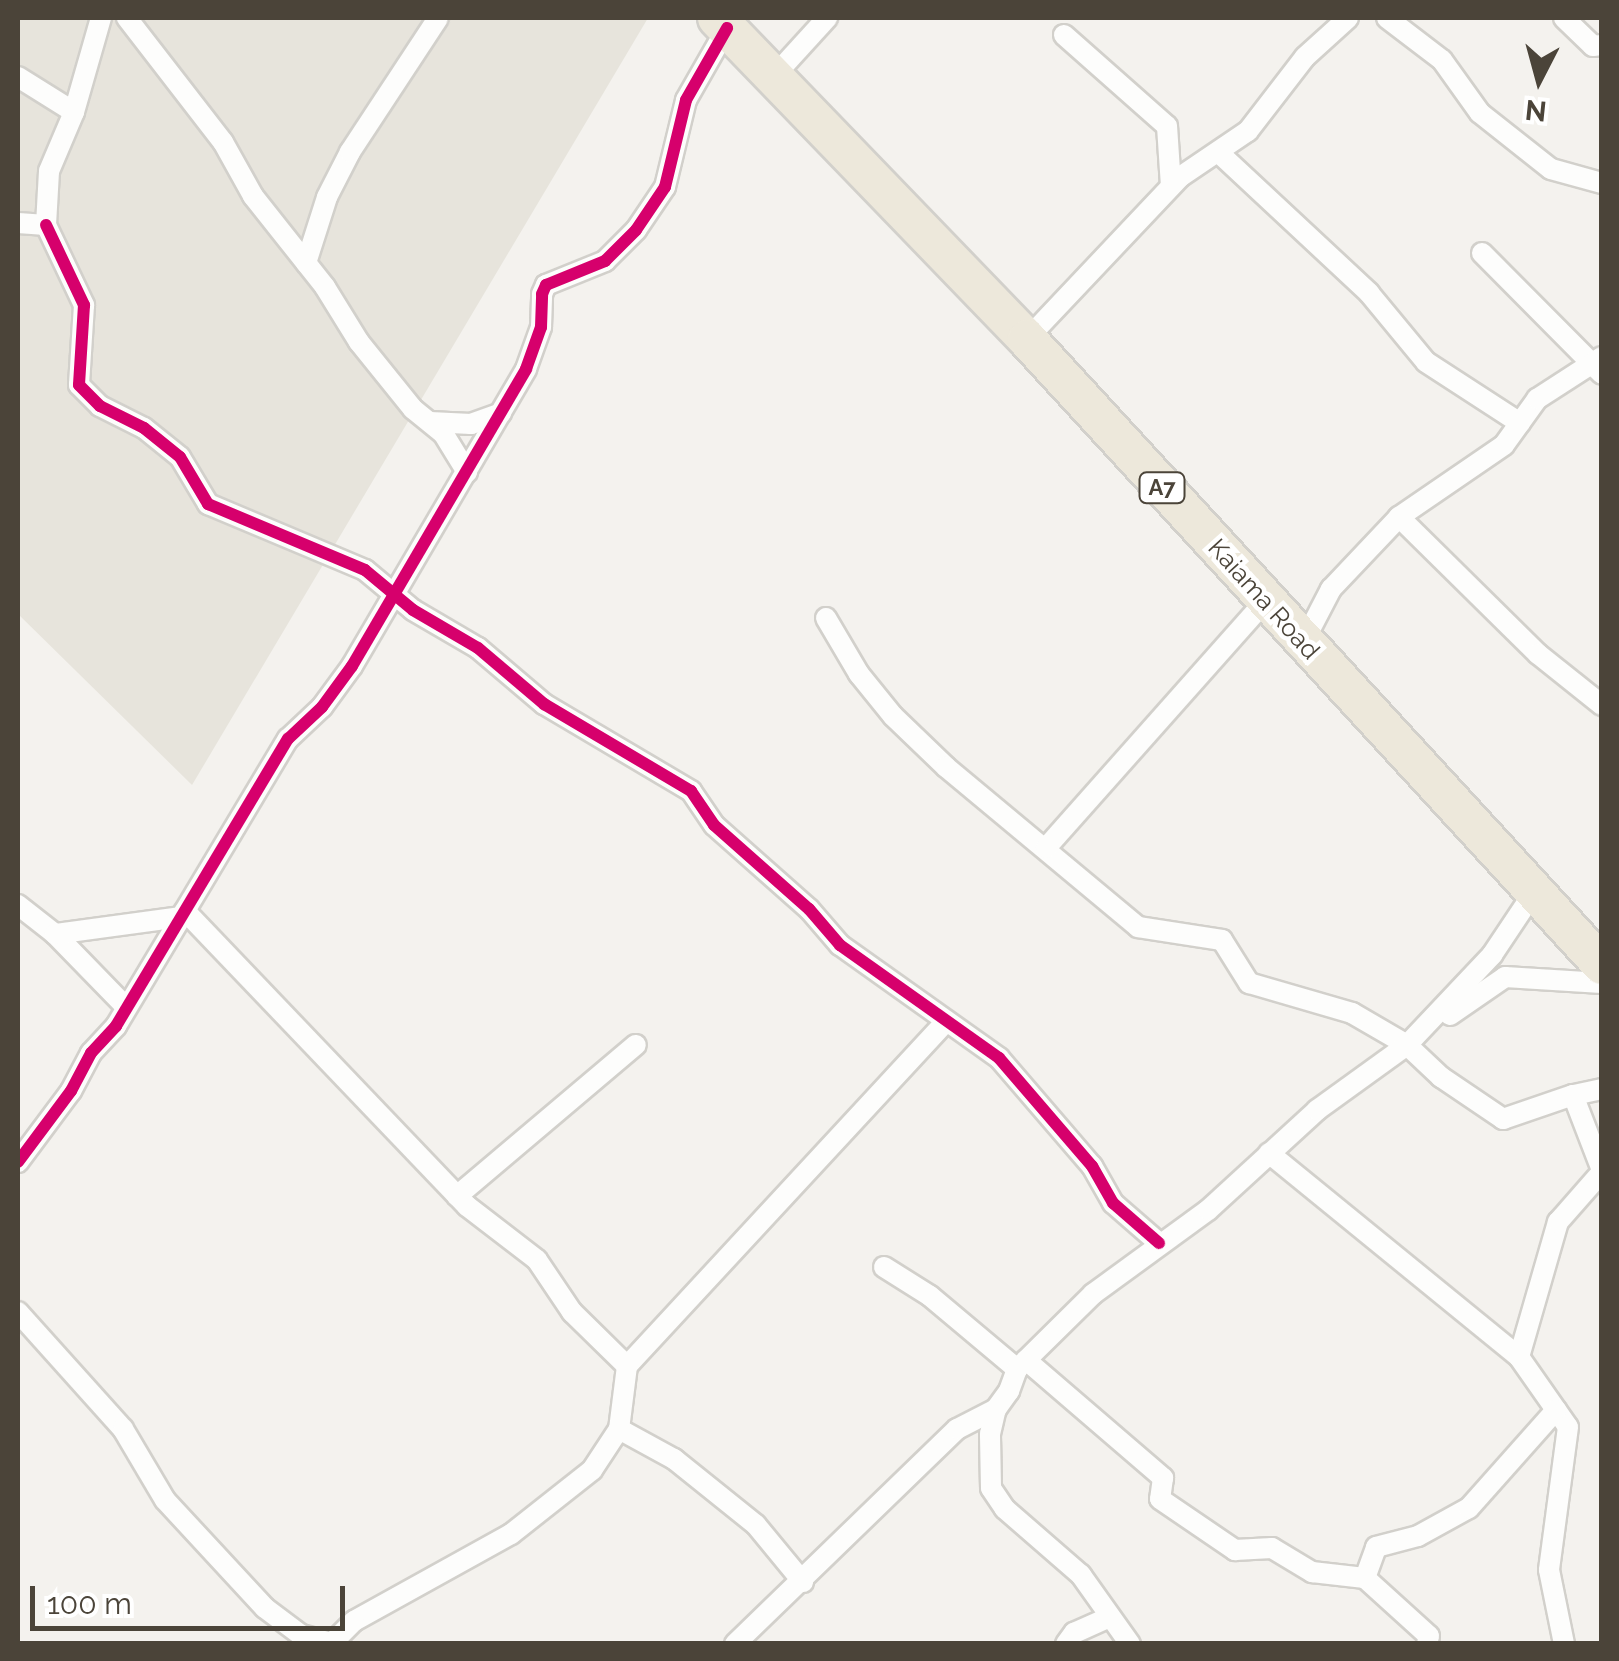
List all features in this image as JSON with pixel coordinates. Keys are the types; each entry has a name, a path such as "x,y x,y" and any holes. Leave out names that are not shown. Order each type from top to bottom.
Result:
{"highway":[{"name":"Kaiama Road","path":"722,23 1027,339 1602,965"}],"street":[{"path":"101,18 74,112 49,171 46,225 84,305 79,385 100,406 144,428 180,458 208,504 365,570 414,610 478,648 544,704 691,790 714,825 810,909 840,945 945,1023 1000,1058 1044,1104 1092,1166 1113,1202 1159,1244"},
{"path":"128,18 222,142 253,196 306,262 398,392 443,433 467,472"},
{"path":"306,262 327,197 350,152 438,18"},
{"path":"774,76 828,18"},
{"path":"1027,339 1171,186 1248,131 1305,57 1348,18"},
{"path":"1387,18 1442,60 1480,112 1551,169 1602,183"},
{"path":"1564,18 1593,46 1602,45"},
{"path":"18,1162 126,1008 288,739 322,706 352,666 392,592 502,413 536,347 546,285 605,261 636,230 665,187 686,100 722,23"},
{"path":"1064,35 1167,126 1171,186"},
{"path":"18,78 74,112"},
{"path":"1218,152 1369,294 1426,362 1520,424"},
{"path":"18,223 46,225"},
{"path":"1304,643 1331,589 1399,516 1504,445 1537,398 1598,366 1482,253"},
{"path":"430,422 471,424 502,413"},
{"path":"1399,516 1538,654 1602,705"},
{"path":"1046,848 1265,601"},
{"path":"826,618 859,674 893,716 946,767 1138,927 1222,940 1249,982 1352,1013 1407,1045 1441,1077 1503,1119 1602,1089"},
{"path":"1407,1045 1492,955 1534,892"},
{"path":"18,904 54,934 126,1008"},
{"path":"54,934 183,914"},
{"path":"183,914 456,1196 537,1260 572,1312 627,1366"},
{"path":"1130,1644 1108,1618 1081,1574 1005,1509 991,1488 987,1461 996,1410 1021,1365 1093,1294 1208,1210 1317,1110 1505,977 1602,983"},
{"path":"18,1312 124,1429 164,1500 265,1608 300,1636 331,1643 354,1622 510,1534 592,1470 619,1429 627,1366 945,1023"},
{"path":"456,1196 636,1044"},
{"path":"1519,1357 1558,1222 1602,1171 1573,1095"},
{"path":"1269,1153 1519,1357 1568,1427 1548,1570 1564,1644"},
{"path":"884,1268 930,1296 1163,1478 1160,1499 1235,1550 1272,1548 1312,1572 1365,1578 1430,1636 1426,1644"},
{"path":"735,1644 957,1429 996,1410"},
{"path":"1365,1578 1376,1548 1418,1536 1469,1508 1556,1410"},
{"path":"619,1429 674,1458 756,1524 803,1582"},
{"path":"1066,1644 1074,1633 1108,1618"}],"shaded area":[{"path":"18,18 648,18 192,785 18,614"}],"cycle path":[{"path":"18,1162 71,1091 91,1053 116,1026 288,739 322,707 352,666 526,369 541,327 546,285 605,261 636,230 665,187 686,100 727,28"},
{"path":"46,225 84,305 79,385 100,406 144,428 180,457 208,504 365,570 413,610 478,648 544,704 691,791 714,825 809,909 840,945 999,1058 1092,1166 1113,1203 1159,1243"}]}
